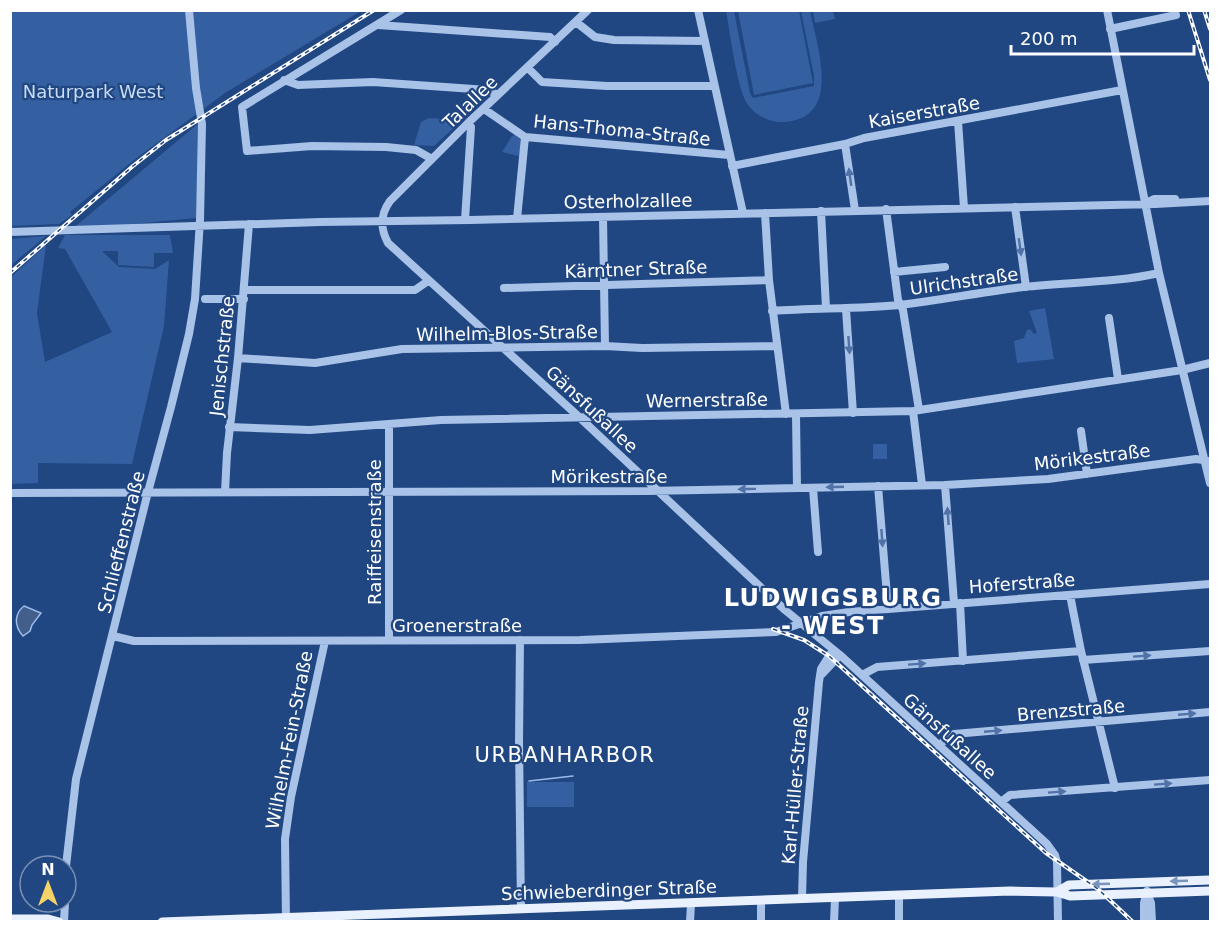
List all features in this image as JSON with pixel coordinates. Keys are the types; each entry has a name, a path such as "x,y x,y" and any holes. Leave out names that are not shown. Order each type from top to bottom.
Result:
{"main road":[{"name":"Schwieberdinger Straße","path":"1058,892 1069,885 1210,880"},
{"name":"Schwieberdinger Straße","path":"162,921 286,919 1010,891 1058,892 1070,896 1210,891"},
{"path":"10,919 40,918 58,921"}],"street":[{"name":"Schlieffenstraße","path":"67,854 76,779 189,334 195,299 200,225 202,124 196,88 189,10"},
{"path":"401,10 242,107 247,151 312,146 386,147 416,150 432,159"},
{"name":"Talallee","path":"382,221 390,201 468,123 588,10"},
{"path":"698,10 743,213"},
{"path":"1107,10 1159,273 1182,370 1208,461 1210,483"},
{"path":"1110,29 1176,15"},
{"path":"576,22 595,37 614,40 705,41"},
{"path":"378,25 550,38 555,42"},
{"path":"528,68 542,82 607,86 714,86"},
{"path":"284,80 298,85 373,82 476,89 488,90 498,95"},
{"name":"Kaiserstraße","path":"732,166 845,144 864,138 1122,90"},
{"name":"Hans-Thoma-Straße","path":"484,109 525,137 729,155"},
{"path":"958,121 964,208"},
{"path":"465,220 471,127 468,123"},
{"path":"517,219 525,137"},
{"path":"845,144 855,210"},
{"name":"Osterholzallee","path":"10,232 200,225 1169,204 1210,201"},
{"path":"1015,207 1026,287"},
{"path":"886,209 894,272 910,354 922,485"},
{"path":"821,211 826,308"},
{"path":"765,213 772,311 786,414"},
{"path":"603,217 605,346"},
{"name":"Gänsfußallee","path":"382,221 383,234 388,243 428,281 503,347 800,623 862,675 1041,839 1055,855 1057,862 1058,921"},
{"name":"Jenischstraße","path":"225,492 229,427 238,358 249,224"},
{"path":"894,272 945,267"},
{"name":"Ulrichstraße","path":"772,311 901,305 1026,287 1140,277 1159,273"},
{"name":"Kärntner Straße","path":"504,288 769,280"},
{"path":"205,298 244,294 414,290 428,281"},
{"path":"846,309 853,412"},
{"path":"1109,318 1118,379"},
{"name":"Wilhelm-Blos-Straße","path":"238,358 315,363 402,350 503,347 777,346"},
{"name":"Wernerstraße","path":"229,427 310,430 441,420 916,410 1182,370 1210,363"},
{"path":"796,414 797,489"},
{"name":"Raiffeisenstraße","path":"388,424 389,640"},
{"path":"1081,431 1087,474"},
{"name":"Mörikestraße","path":"10,494 657,491 945,485 1087,474 1184,460 1208,461"},
{"path":"945,485 963,661"},
{"path":"878,486 888,608"},
{"path":"813,488 818,552"},
{"name":"Hoferstraße","path":"800,623 822,616 888,608 1210,584"},
{"path":"1070,595 1114,788"},
{"name":"Groenerstraße","path":"113,636 134,641 580,640 776,632 800,623"},
{"path":"520,640 521,909"},
{"name":"Wilhelm-Fein-Straße","path":"286,919 285,839 291,797 324,641"},
{"path":"862,675 877,667 1081,651"},
{"path":"1083,660 1210,651"},
{"name":"Karl-Hüller-Straße","path":"802,898 820,675 836,653"},
{"name":"Brenzstraße","path":"939,746 954,734 1210,712"},
{"path":"1001,802 1010,795 1210,780"},
{"path":"1144,921 1147,883"},
{"path":"1147,893 1151,903 1152,921"},
{"path":"899,895 899,921"},
{"path":"834,921 835,898"},
{"path":"760,921 761,900"},
{"path":"690,921 691,904"}],"green space":[{"name":"Naturpark West","path":"10,11 361,11 225,93 134,160 70,212 72,215 59,224 11,226"},
{"path":"726,11 734,11 750,93 753,98 814,86 801,11 810,11 822,78 820,94 814,108 802,118 784,122 769,120 748,105 740,87"},
{"path":"738,11 799,11 813,83 754,95"},
{"path":"813,11 833,11 835,19 815,23"},
{"path":"429,118 460,122 434,146 414,145 421,122"},
{"path":"200,122 196,218 71,230"},
{"path":"515,135 520,139 519,156 502,152 512,136"},
{"path":"65,235 170,235 173,253 154,253 154,267 118,265 118,251 102,251 119,267 155,269 169,260 164,326 132,464 38,463 38,483 11,484 11,277 46,245 37,313 45,362 112,332 65,249 58,248"},
{"path":"46,236 16,261 11,265 11,239"},
{"path":"1045,308 1054,359 1017,363 1014,341 1024,338 1027,330 1030,329 1034,334 1037,333 1029,311"},
{"path":"873,444 887,444 887,459 873,459"},
{"path":"527,782 574,782 574,807 527,807"}],"shaded area":[{"path":"24,606 41,613 30,631 23,636 16,620"}],"waterway":[{"path":"529,781 573,776"}],"railway":[{"path":"10,273 166,140 374,10"},
{"path":"1188,10 1210,80"},
{"path":"1204,10 1210,29"},
{"path":"773,629 804,640 829,656 1046,853 1098,889 1133,922"}],"district":[{"name":"LUDWIGSBURG - WEST","path":"833,612"},
{"name":"URBANHARBOR","path":"565,755"}]}
